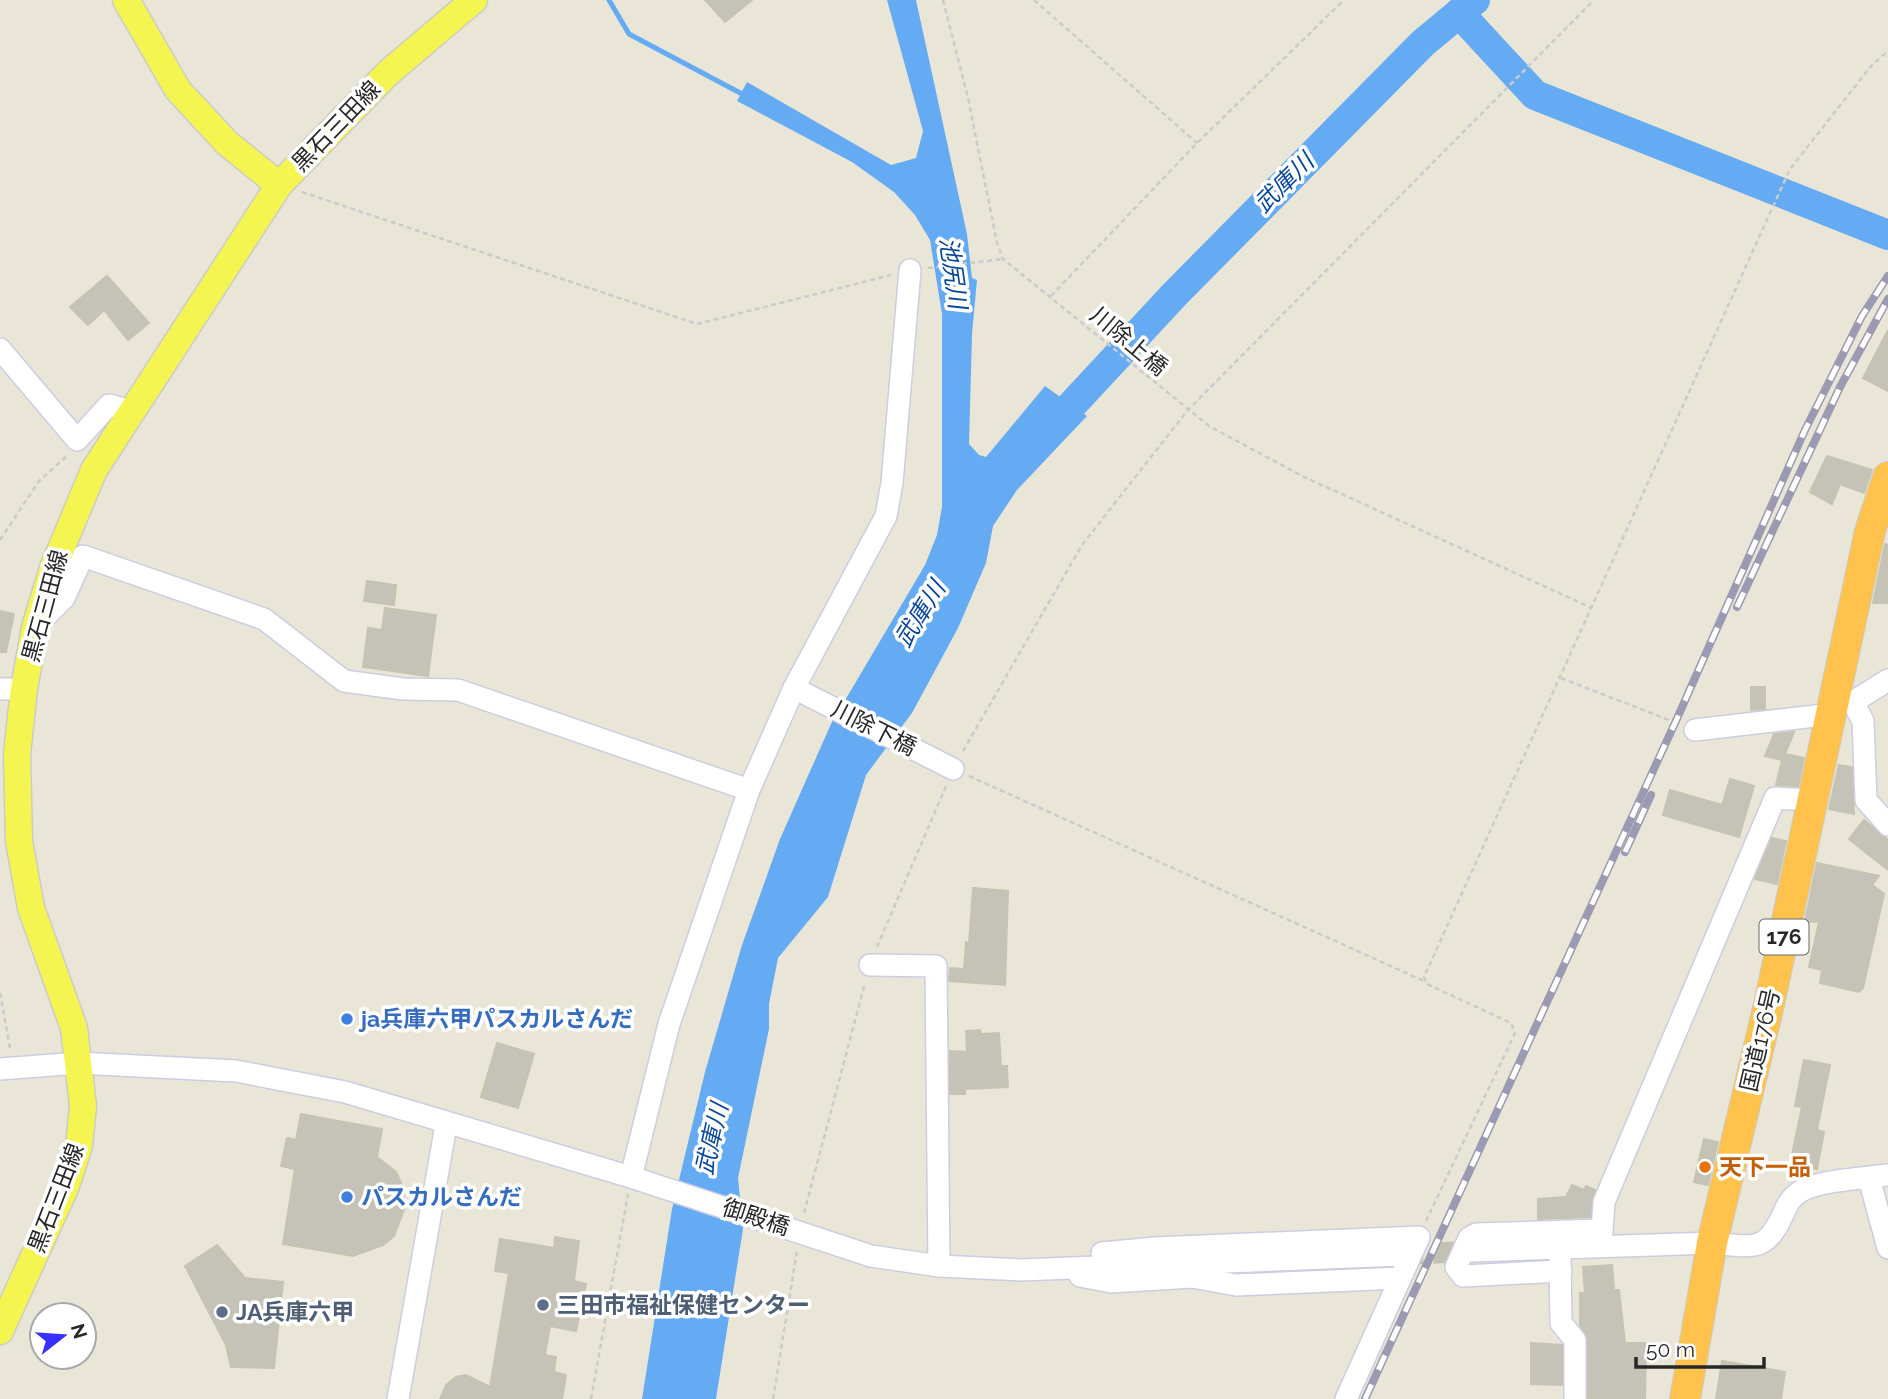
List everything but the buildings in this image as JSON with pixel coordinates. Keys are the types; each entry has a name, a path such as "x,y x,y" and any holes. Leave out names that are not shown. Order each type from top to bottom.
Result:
{"highway":[{"name":"国道176号","path":"1685,1399 1712,1243 1814,800 1839,706 1870,531 1888,477"}],"main road":[{"path":"126,0 178,90 227,144 279,185"},
{"name":"黒石三田線","path":"0,1331 66,1186 79,1146 83,1106 74,1028 31,908 19,841 12,689 71,518 94,470 279,185 388,73 474,0"}],"street":[{"path":"631,1177 668,1024 749,790 794,688 886,516 895,457 910,270"},
{"path":"0,349 77,440 109,405 131,411"},
{"path":"35,627 64,598 83,556 264,619 344,681 403,689 458,690 749,790"},
{"path":"1696,730 1839,706 1888,680"},
{"name":"川除下橋","path":"794,688 953,769"},
{"path":"1839,706 1863,721 1866,800 1888,825"},
{"path":"1601,1238 1604,1202 1775,798 1814,800"},
{"path":"870,965 936,966 939,1266"},
{"name":"御殿橋","path":"7,1069 78,1063 236,1071 345,1092 446,1125 631,1177 871,1256 983,1270 1051,1269"},
{"path":"398,1399 446,1125"},
{"path":"1560,1271 1463,1276 1456,1267 1469,1238 1476,1234 1745,1246 1764,1242 1774,1235 1788,1203 1802,1191 1878,1177 1888,1248"},
{"path":"1051,1269 1096,1254 1155,1248 1419,1237 1346,1399"},
{"path":"1471,1251 1560,1246 1601,1238"},
{"path":"1560,1246 1561,1323 1574,1340 1575,1399"},
{"path":"1051,1269 1402,1255"},
{"path":"1051,1269 1111,1282 1192,1278 1236,1285 1400,1279"}],"path":[{"path":"279,185 697,324 910,270 1003,259 997,243 968,98 943,0"},
{"path":"1034,0 1197,143"},
{"path":"1051,296 1197,143 1344,0"},
{"path":"773,1399 800,1231 870,965 953,769 1082,545 1187,411 1365,229 1518,80 1594,0"},
{"path":"1424,981 1759,244 1790,169 1872,65 1888,51"},
{"name":"川除上橋","path":"1003,259 1187,411 1209,426 1302,476 1592,608"},
{"path":"0,540 39,481 65,460 77,440"},
{"path":"1560,677 1696,730"},
{"path":"953,769 1424,981 1511,1024 1515,1033 1419,1237"},
{"path":"0,993 7,1069"},
{"path":"591,1399 631,1177"}],"water":[{"name":"池尻川","path":"887,0 916,0 967,234 972,278 977,280 972,334 969,444 979,455 986,457 1045,386 1087,416 1017,490 993,526 986,563 958,628 912,713 866,775 828,897 778,958 769,1004 769,1029 738,1178 743,1229 716,1399 642,1399 672,1209 705,1072 742,945 780,839 831,724 925,565 937,535 942,507 942,314 930,240 915,215 894,192 852,162 737,101 747,82 891,165 916,158 923,131"}],"waterway":[{"path":"609,0 629,34 746,96"},
{"name":"武庫川","path":"1044,435 1174,295 1423,43 1475,0"},
{"path":"1459,13 1535,95 1888,235"}],"tunnel":[{"path":"1402,1255 1471,1251"}],"railway":[{"path":"1365,1399 1675,723 1805,430 1862,316 1888,276"},
{"path":"1737,607 1840,387 1888,299"},
{"path":"1625,852 1651,795"}],"place":[{"name":"ja兵庫六甲パスカルさんだ","path":"347,1019"},
{"name":"天下一品","path":"1705,1167"},
{"name":"パスカルさんだ","path":"347,1197"},
{"name":"三田市福祉保健センター","path":"543,1305"},
{"name":"JA兵庫六甲","path":"222,1312"}]}
